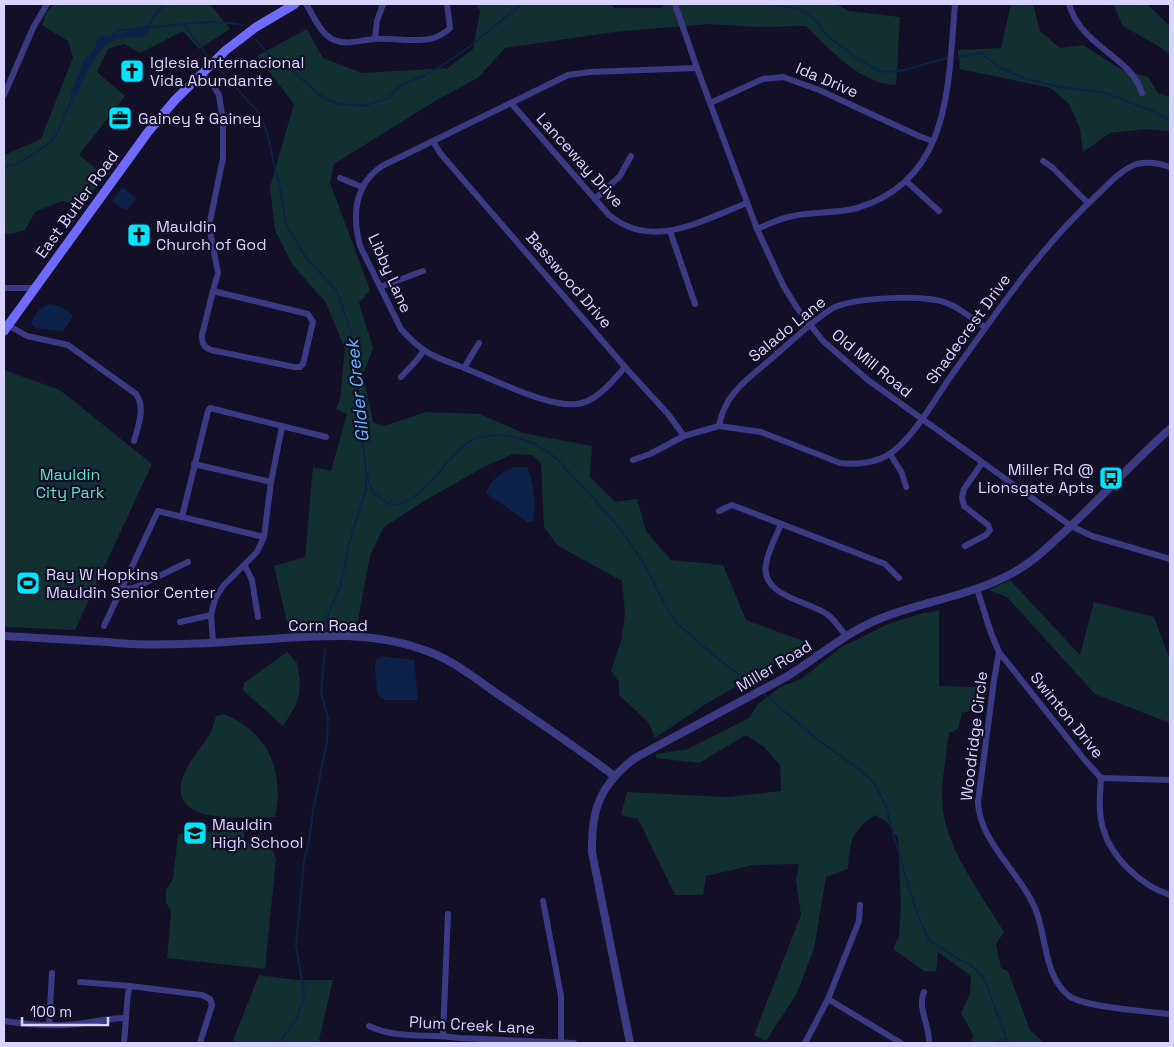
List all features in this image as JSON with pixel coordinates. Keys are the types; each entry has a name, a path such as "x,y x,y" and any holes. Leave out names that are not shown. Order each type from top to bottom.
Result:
{"main road":[{"name":"East Butler Road","path":"5,326 35,288 148,132 175,100 201,73 240,39 295,4"}],"street":[{"path":"4,96 33,28 47,4"},
{"path":"306,4 324,33 335,40 350,42 375,39 430,39 440,36 450,28 446,4"},
{"path":"375,39 377,21 382,4"},
{"name":"Old Mill Road","path":"675,4 757,230 783,285 810,326 840,358 921,419 1071,526 1092,536 1170,559"},
{"path":"757,230 792,216 864,206 886,195 906,181 927,154 942,118 949,84 955,4"},
{"path":"1069,4 1083,30 1100,47 1129,70 1138,81 1142,93"},
{"path":"340,178 362,186 382,166 561,78 577,73 697,68"},
{"path":"201,73 213,85 219,95 223,121 223,164 210,226 218,273 213,291 202,335 202,342 205,347 211,350 294,367 300,367 303,364 314,322 308,314 213,291"},
{"name":"Ida Drive","path":"710,103 763,79 783,77 819,90 933,141"},
{"name":"Lanceway Drive","path":"511,103 609,215 625,226 650,232 670,231 747,203"},
{"name":"Basswood Drive","path":"433,141 440,153 668,414 684,436"},
{"path":"595,199 620,176 631,156"},
{"path":"1043,161 1058,172 1088,203"},
{"name":"Shadecrest Drive","path":"633,460 650,454 684,436 719,426 755,430 845,464 865,462 890,454 914,429 984,327 1043,250 1088,203 1122,172 1134,165 1152,162 1170,167"},
{"path":"906,181 939,211"},
{"name":"Libby Lane","path":"362,186 357,213 358,236 364,255 401,329 424,350 446,362 535,397 576,404 593,398 626,367"},
{"path":"670,231 695,304"},
{"path":"380,287 423,271"},
{"path":"4,288 35,288"},
{"name":"Salado Lane","path":"719,426 722,410 730,397 757,371 828,312 847,303 868,300 933,300 948,304 984,327"},
{"path":"5,326 27,336 68,345 136,394 141,406 141,415 134,442"},
{"path":"464,368 479,343"},
{"path":"401,377 424,350"},
{"path":"182,518 194,464 210,408 326,437"},
{"path":"213,643 212,615 215,599 223,586 257,552 264,537 271,482 282,427"},
{"name":"Miller Road","path":"630,1043 592,852 592,831 598,806 614,776 635,758 760,692 810,662 846,636 880,619 997,581 1022,568 1071,526 1170,428"},
{"path":"890,454 902,474 906,487"},
{"path":"965,546 986,535 990,530 988,525 964,506 962,498 964,489 982,463"},
{"path":"194,464 271,482"},
{"path":"719,511 732,505 885,564 899,578"},
{"path":"104,626 158,511 264,537"},
{"path":"781,524 766,565 766,572 772,586 786,595 828,614 846,636"},
{"path":"123,589 134,588 188,562"},
{"path":"245,566 252,580 258,617"},
{"name":"Swinton Drive","path":"977,588 991,634 999,652 1101,778 1100,816 1102,828 1109,845 1124,864 1136,875 1150,886 1170,895"},
{"path":"180,622 212,615"},
{"name":"Corn Road","path":"4,636 125,644 213,643 347,636 388,640 433,654 473,677 587,755 614,776"},
{"name":"Woodridge Circle","path":"999,652 978,802 979,817 984,829 1029,895 1040,923 1053,975 1067,994 1088,1004 1170,1014"},
{"path":"1101,778 1170,780"},
{"path":"543,901 561,996 561,1042"},
{"path":"805,1043 828,999 859,921 860,905"},
{"path":"443,1035 448,914"},
{"path":"49,1025 52,973"},
{"path":"80,982 202,995 210,999 212,1005 200,1043"},
{"path":"124,1043 125,1018 130,986"},
{"path":"924,992 921,1004 928,1026 929,1043"},
{"path":"828,999 901,1043"},
{"path":"4,1020 28,1024 68,1025 112,1018 125,1018"},
{"name":"Plum Creek Lane","path":"369,1026 390,1034 443,1035 477,1039 574,1043"}],"green space":[{"path":"54,4 210,4 230,29 199,49 183,31 140,53 124,44 108,49 97,72 125,96 79,155 105,176 81,207 62,201 35,212 25,230 4,234 4,155 41,139 73,57 68,41 42,25 46,13"},
{"path":"477,4 612,4 614,8 660,8 667,4 836,4 849,11 900,17 896,85 871,79 859,72 836,55 806,26 757,27 709,24 614,32 505,48 478,78 435,101 334,164 330,183 370,290 359,303 373,348 363,375 373,422 384,426 426,412 480,414 523,433 592,446 590,477 615,502 637,499 646,531 671,560 723,565 746,620 806,642 655,738 648,722 619,695 619,682 611,671 622,638 625,613 622,581 557,545 544,527 541,464 533,455 513,454 482,468 424,501 384,527 370,556 356,630 289,631 274,566 305,557 313,467 331,471 347,414 336,409 340,399 345,349 326,303 292,264 275,230 270,187 294,104 257,56 307,29 323,58 362,73 448,68 473,49 480,12"},
{"path":"1011,4 1033,4 1040,31 1060,48 1083,45 1122,70 1148,77 1158,93 1170,97 1170,131 1146,129 1110,133 1083,152 1080,128 1069,104 1051,88 960,69 958,50 1001,48"},
{"path":"1113,4 1147,4 1170,26 1170,55 1160,47 1123,26"},
{"name":"Mauldin City Park","path":"4,370 60,390 152,464 75,630 4,627"},
{"path":"1010,580 1080,655 1094,602 1154,617 1170,660 1170,723 1095,694 1007,597 989,590"},
{"path":"939,611 939,686 978,687 973,710 962,713 958,729 949,733 942,791 946,826 967,873 1004,932 996,944 1001,968 1008,971 1030,1030 1044,1043 971,1043 973,1035 961,1013 970,994 971,976 938,952 936,972 924,971 893,949 899,936 901,905 898,838 887,822 875,815 861,826 853,838 848,869 826,877 814,949 796,995 766,1041 754,1035 801,915 796,881 799,864 754,865 706,876 703,895 675,895 638,819 621,815 627,792 727,797 781,791 780,765 764,747 746,735 699,763 656,758 656,754 688,749 749,718 758,704 780,687 801,679 840,648 888,624 923,613"},
{"path":"287,652 297,663 300,682 295,707 283,726 243,690 244,683"},
{"path":"224,714 252,731 270,755 275,769 277,784 275,817 242,818 206,814 192,809 183,800 181,786 188,766 210,734 216,716"},
{"path":"244,831 244,842 270,844 276,859 265,969 167,958 171,912 166,902 166,890 173,879 178,835 182,833"},
{"path":"259,975 296,980 333,980 319,1040 322,1043 232,1043"}],"water":[{"path":"147,25 149,33 145,35 119,38 105,46 93,62 77,96 70,94 84,60 94,49 99,37 121,34"},
{"path":"122,187 136,198 128,209 125,210 112,201"},
{"path":"49,304 68,311 73,316 63,331 36,328 31,323 38,311"},
{"path":"515,467 527,467 529,472 535,503 532,522 527,522 486,493 497,477"},
{"path":"382,656 414,660 418,700 385,700 380,697 377,692 375,668 376,660"}],"waterway":[{"path":"148,28 154,16 165,4"},
{"path":"255,39 274,60 294,72 321,96 338,104 363,106 389,98 400,86 441,66 465,50 522,4"},
{"path":"767,4 790,7 801,11 813,19 836,42 880,71 904,70 947,58"},
{"path":"147,28 206,22 242,25"},
{"name":"Gilder Creek","path":"184,25 207,55"},
{"name":"Gilder Creek","path":"111,36 119,30 137,29"},
{"path":"957,57 981,53 999,67 1023,78 1065,88 1102,92 1150,110 1170,120"},
{"name":"Gilder Creek","path":"219,69 260,114 267,133 286,225 307,259 337,291 355,344 366,489 350,541 340,587 323,626"},
{"name":"Gilder Creek","path":"4,167 29,156 52,140 74,93"},
{"path":"366,471 374,493 394,505 406,502 419,493 455,454 477,438 491,436 512,437 543,448 560,462 619,529 638,554 678,624 757,688"},
{"name":"Gilder Creek","path":"279,1043 296,1020 304,992 296,946 304,861 327,741 328,718 321,692 325,649"},
{"path":"763,693 818,740 873,781 885,804 918,916 929,940 971,965 984,978 1008,1043"},
{"path":"996,1043 1007,1038"}],"place":[{"name":"Iglesia Internacional Vida Abundante","path":"132,71"},
{"name":"Gainey & Gainey","path":"120,118"},
{"name":"Mauldin Church of God","path":"139,235"},
{"name":"Miller Rd @ Lionsgate Apts","path":"1111,478"},
{"name":"Ray W Hopkins Mauldin Senior Center","path":"28,583"},
{"name":"Mauldin High School","path":"195,833"}]}
